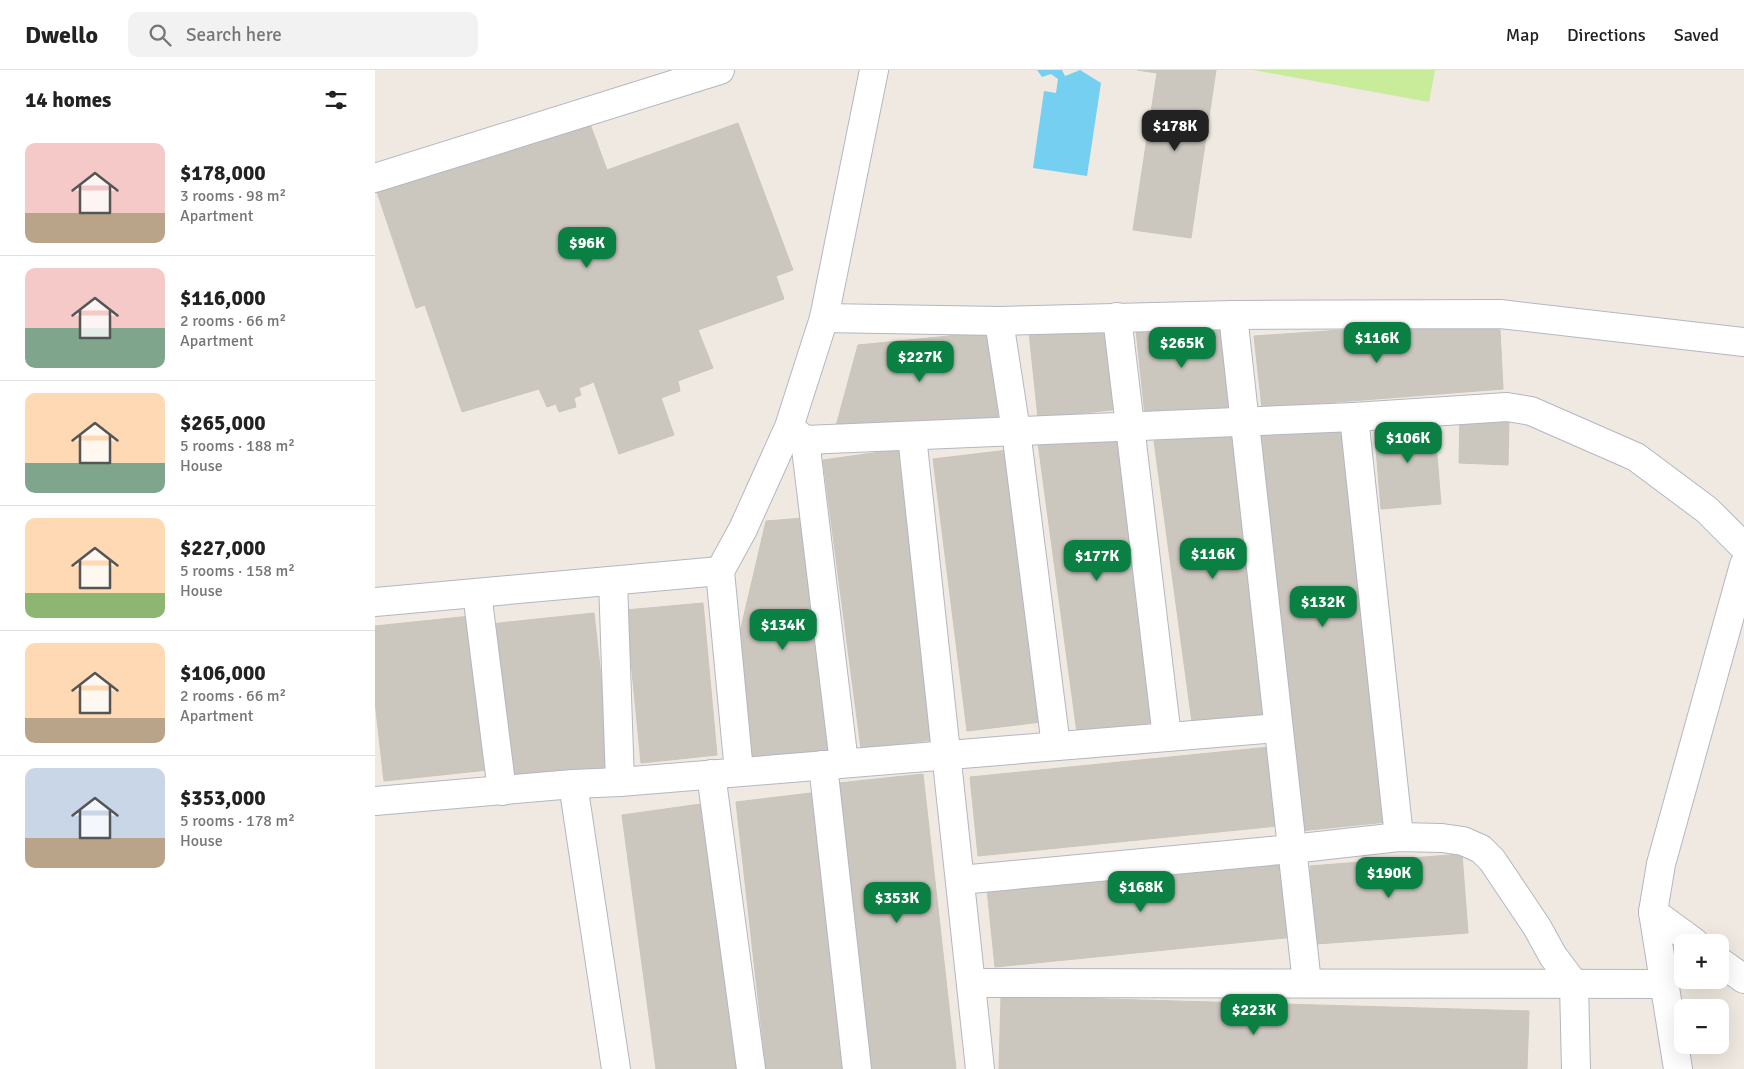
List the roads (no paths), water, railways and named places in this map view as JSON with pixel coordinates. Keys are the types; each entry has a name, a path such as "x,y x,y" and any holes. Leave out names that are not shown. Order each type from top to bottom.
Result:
{"street":[{"path":"375,178 720,70"},
{"path":"739,772 720,571 797,434 824,318 874,70"},
{"path":"824,318 999,321 1233,315 1500,314 1744,342"},
{"path":"1233,315 1307,983"},
{"path":"1117,317 1167,737"},
{"path":"999,321 1056,746"},
{"path":"797,434 912,436 1354,417 1507,407 1531,411 1636,457 1707,510 1744,547"},
{"path":"1354,417 1399,836"},
{"path":"797,434 833,764 857,1069"},
{"path":"912,436 980,1069"},
{"path":"1678,1069 1653,912 1661,864 1744,565"},
{"path":"375,602 720,571"},
{"path":"613,581 620,782"},
{"path":"477,593 502,791"},
{"path":"375,801 1278,728"},
{"path":"711,774 751,1069"},
{"path":"573,784 616,1069"},
{"path":"959,880 1292,849 1399,836 1463,841 1481,849 1492,860 1537,927 1553,956 1574,984 1576,1069"},
{"path":"1653,912 1683,934"},
{"path":"1729,968 1744,979"},
{"path":"971,983 1663,984"}],"water":[{"path":"1037,70 1062,70 1065,76 1080,70 1101,83 1087,176 1033,168 1044,91 1056,93 1058,79 1051,74 1042,77"}]}
